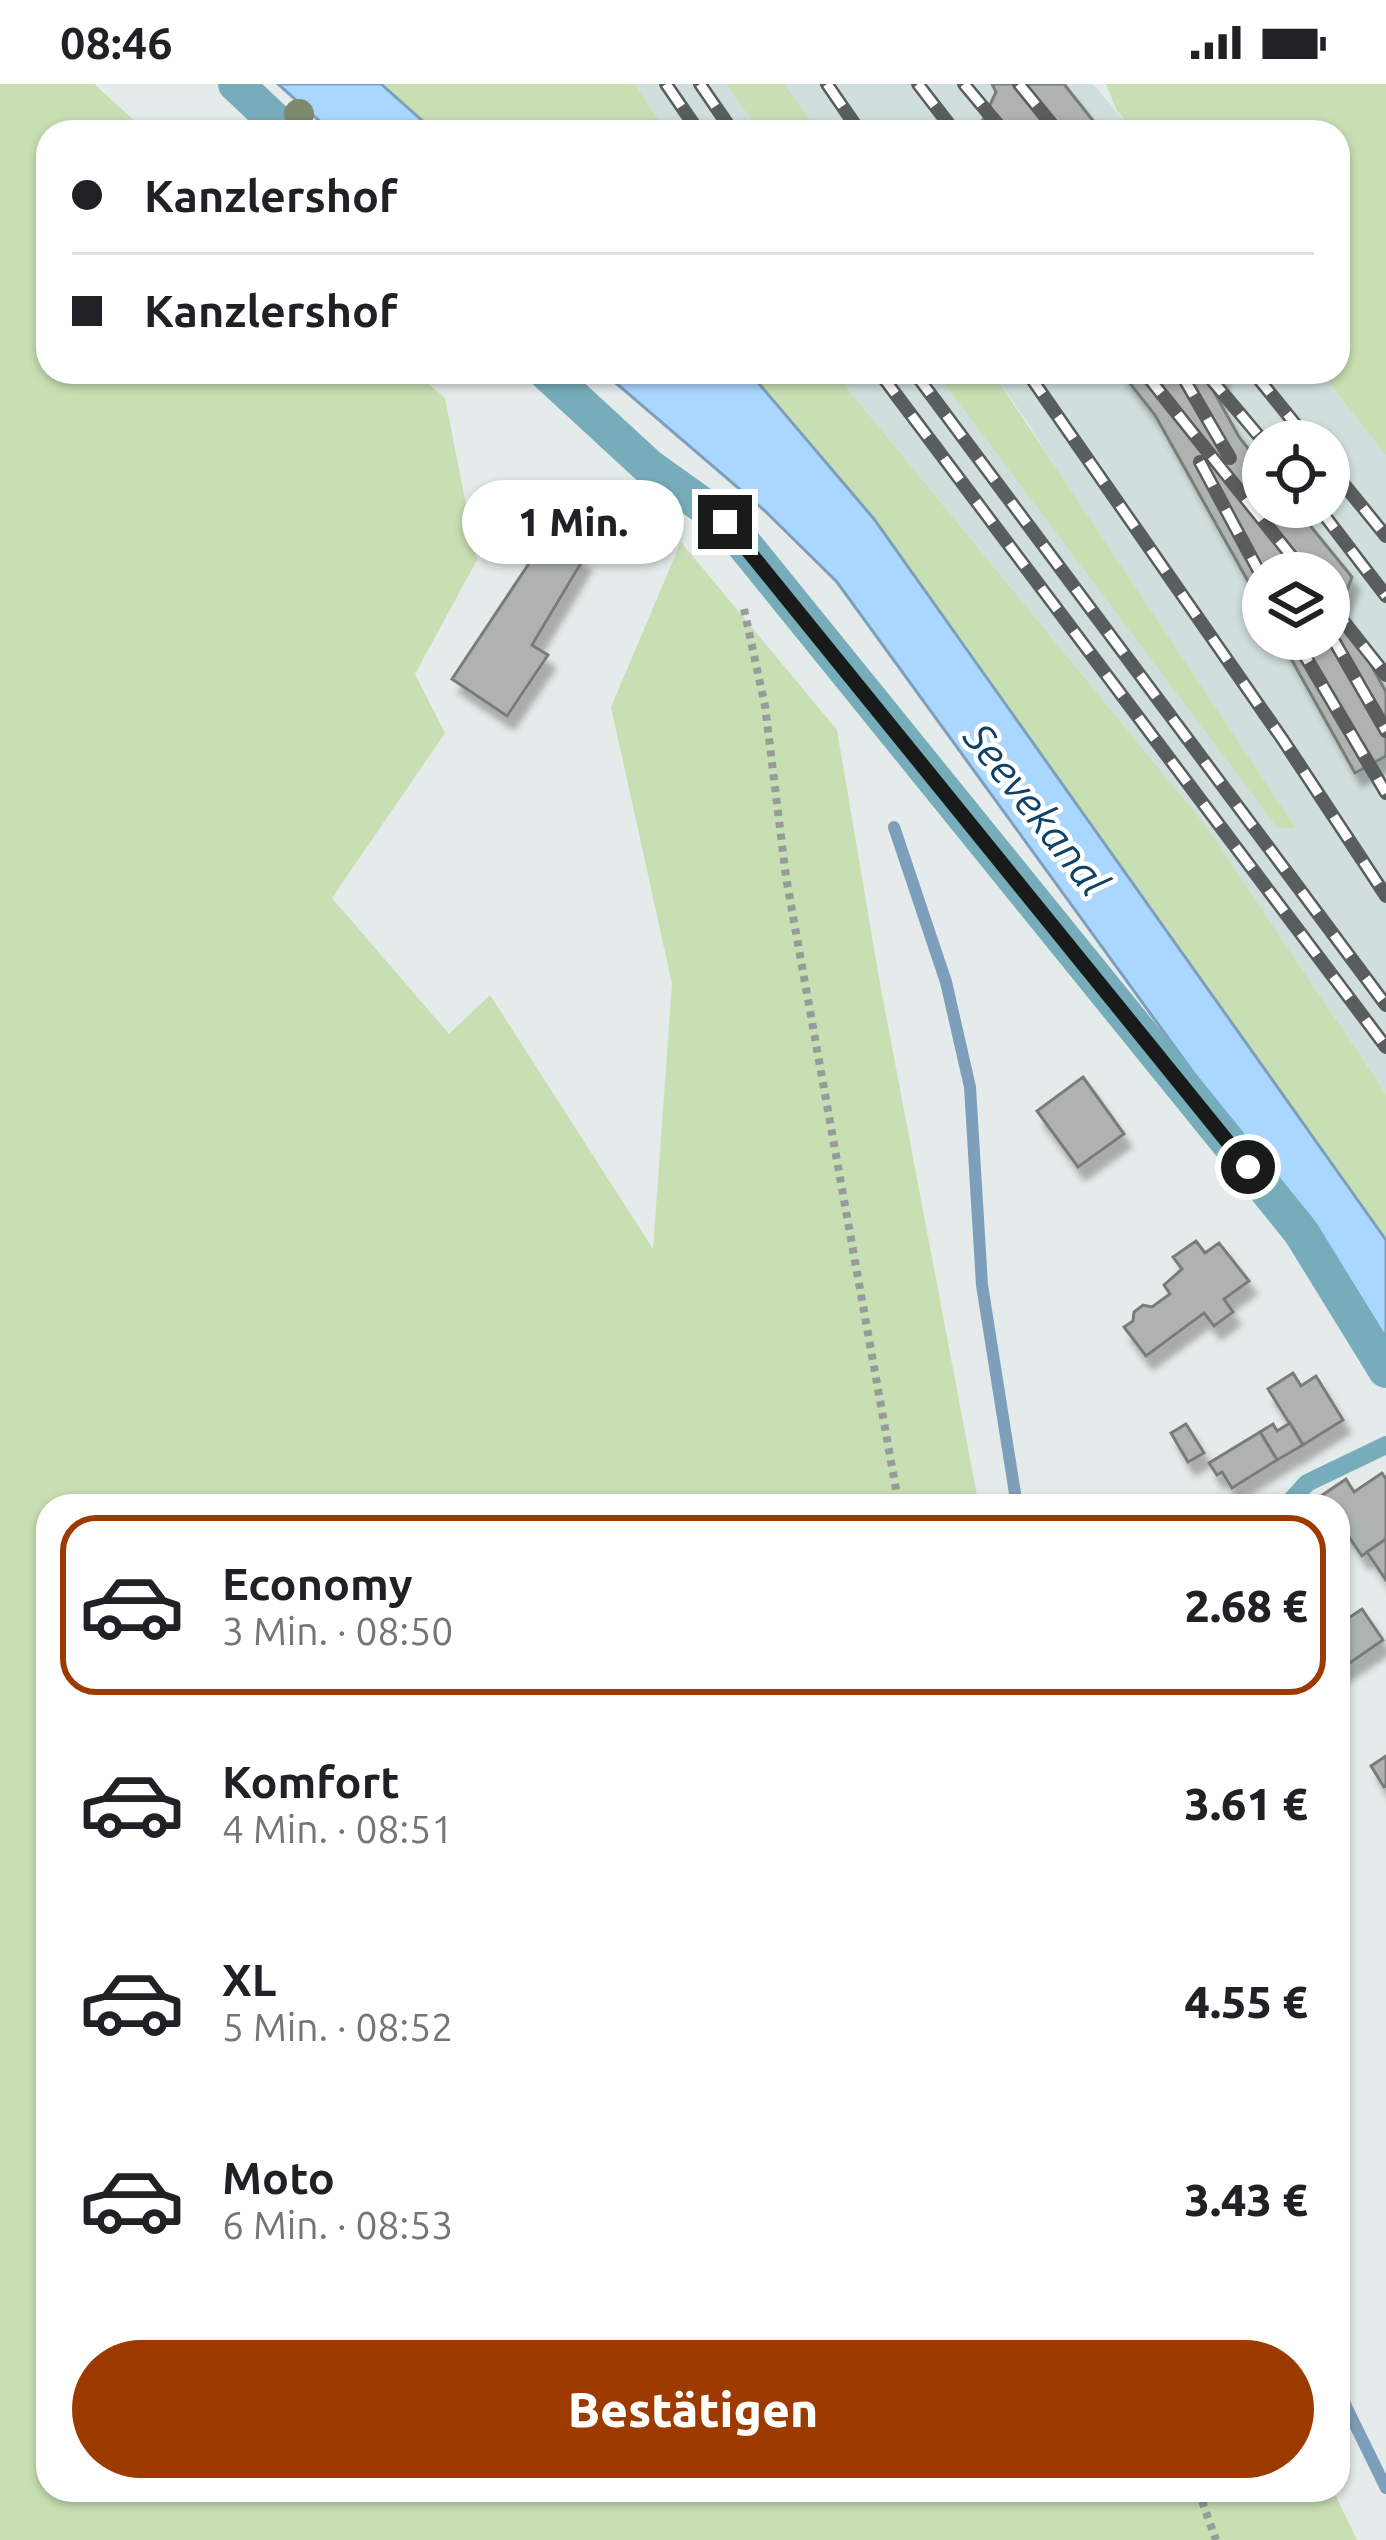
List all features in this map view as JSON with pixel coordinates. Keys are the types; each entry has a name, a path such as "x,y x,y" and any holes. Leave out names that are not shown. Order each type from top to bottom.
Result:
{"street":[{"path":"236,84 274,120"},
{"path":"559,384 649,467 725,522 1301,1232 1386,1370"}],"lane":[{"path":"1297,1494 1307,1484 1386,1445"}],"path":[{"path":"740,591 765,706 786,877 897,1494"},
{"path":"1202,2502 1216,2540"}],"shaded area":[{"path":"635,84 726,84 752,120 659,120"},
{"path":"784,84 1093,84 1124,120 810,120"},
{"path":"844,384 944,384 1277,828 1000,384 1330,384 1386,456 1386,1094 1207,827"}],"green space":[{"path":"0,84 94,84 134,120 36,120 36,384 429,384 445,398 477,560 415,674 445,733 332,898 449,1034 490,995 653,1249 672,984 611,707 681,542 837,730 977,1494 36,1494 36,2502 1339,2502 1357,2540 0,2540"},
{"path":"381,84 635,84 659,120 422,120"},
{"path":"726,84 784,84 810,120 752,120"},
{"path":"1106,84 1386,84 1386,456 1330,384 1350,384 1350,120 1125,120"},
{"path":"759,384 844,384 1207,827 1386,1094 1386,1240 874,519"},
{"path":"944,384 1000,384 1296,828 1277,828"}],"water":[{"path":"278,84 381,84 422,120 318,120"},
{"name":"Seevekanal","path":"617,384 759,384 874,519 1386,1240 1386,1338 837,582 764,510"}],"building":[{"path":"992,84 1064,84 1092,120 983,120 996,92"},
{"path":"1130,384 1217,384 1214,392 1242,441 1242,528 1312,528 1332,552 1242,552 1242,570 1155,415"},
{"path":"548,535 584,558 532,645 548,655 507,716 452,679"},
{"path":"1350,627 1386,692 1386,756 1355,773 1292,660 1350,660"},
{"path":"1083,1077 1124,1134 1078,1167 1037,1111"},
{"path":"1196,1241 1205,1253 1219,1243 1249,1281 1224,1299 1233,1312 1214,1326 1204,1313 1146,1356 1124,1327 1143,1305 1152,1307 1170,1294 1164,1285 1182,1269 1173,1257"},
{"path":"1293,1373 1301,1386 1316,1376 1343,1420 1303,1445 1268,1389"},
{"path":"1290,1423 1303,1445 1277,1460 1260,1432 1273,1424 1277,1431"},
{"path":"1186,1424 1204,1453 1188,1462 1171,1433"},
{"path":"1260,1432 1277,1460 1232,1488 1209,1463"},
{"path":"1382,1473 1386,1479 1386,1539 1362,1556 1350,1538 1350,1494 1324,1494 1346,1479 1354,1492"},
{"path":"1386,1539 1386,1580 1367,1552"},
{"path":"1362,1609 1383,1640 1350,1663 1350,1617"},
{"path":"1386,1756 1386,1786 1384,1787 1371,1766"}],"waterway":[{"path":"894,827 946,982 970,1087 982,1285 1015,1494"},
{"path":"1350,2414 1386,2488"}],"railway":[{"path":"666,84 691,120"},
{"path":"700,84 725,120"},
{"path":"827,84 852,120"},
{"path":"918,84 946,120"},
{"path":"964,84 994,120"},
{"path":"1019,84 1048,120"},
{"path":"888,384 1386,1047"},
{"path":"923,384 1386,1005"},
{"path":"1035,384 1386,896"},
{"path":"1154,384 1288,552"},
{"path":"1187,384 1230,458"},
{"path":"1215,384 1245,420"},
{"path":"1263,384 1292,420"},
{"path":"1200,462 1248,552"},
{"path":"1350,492 1386,536"},
{"path":"1334,528 1386,596"},
{"path":"1350,630 1386,675"},
{"path":"1307,660 1386,793"},
{"path":"1345,660 1386,731"}],"route":[{"path":"725,522 1248,1167"}]}
